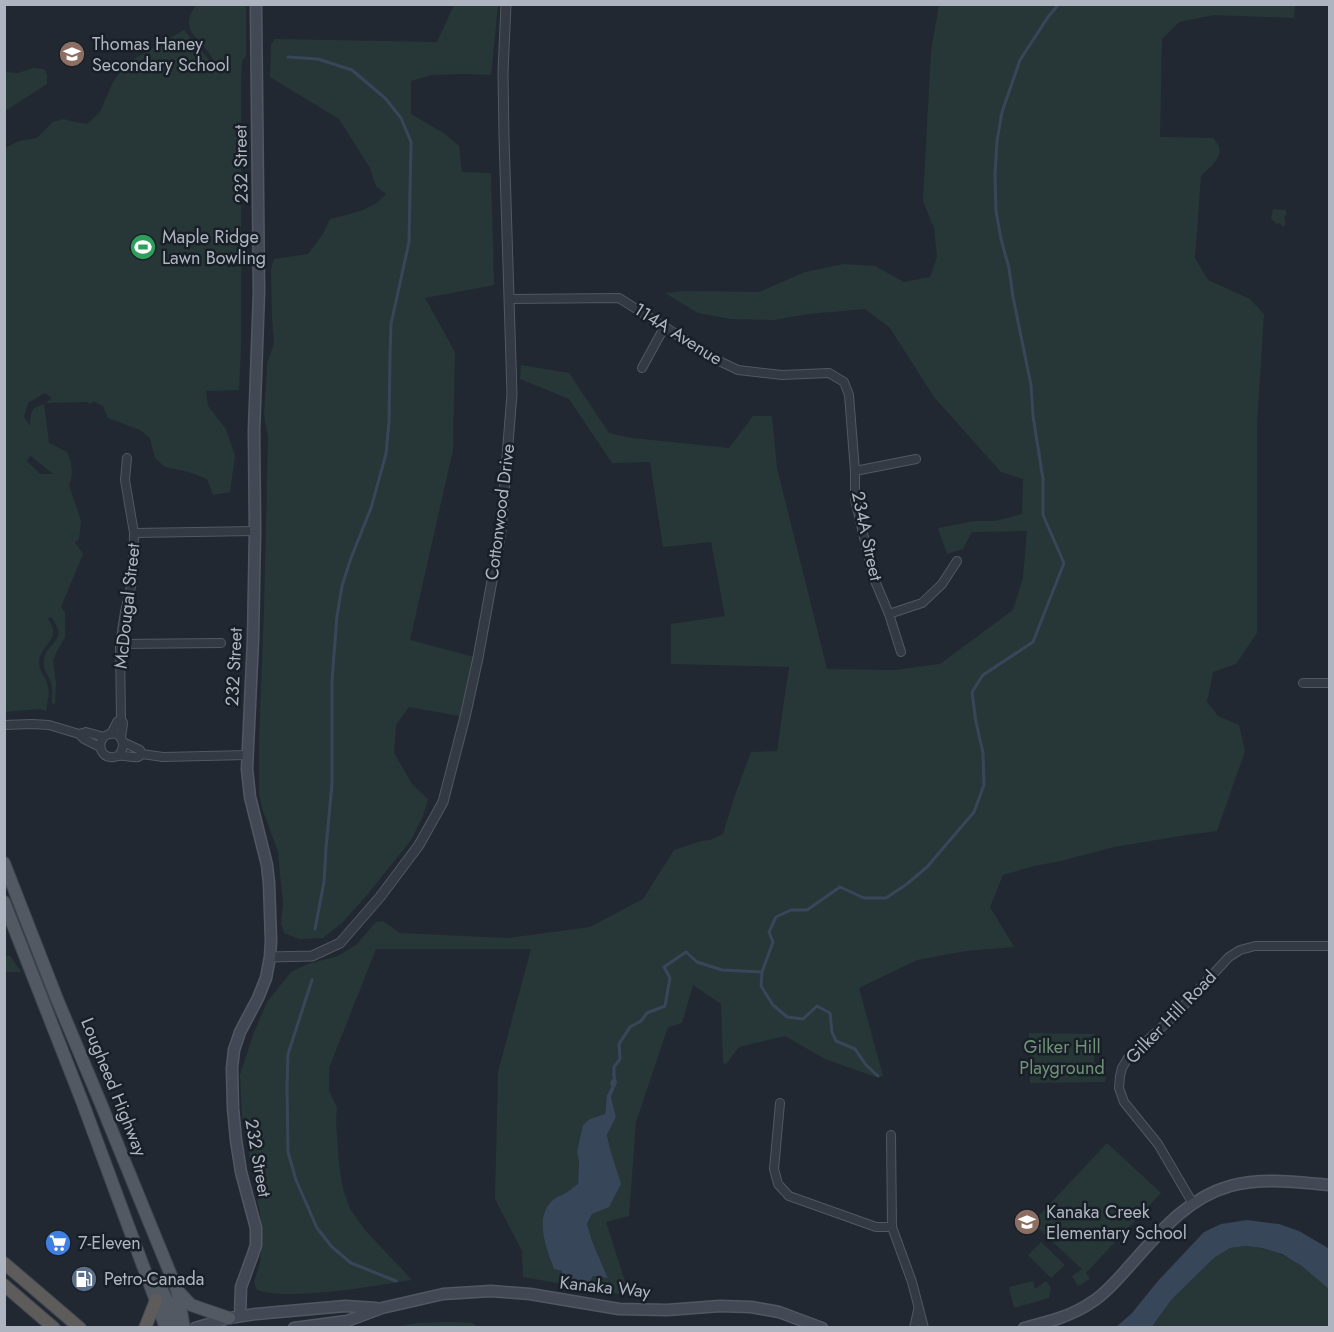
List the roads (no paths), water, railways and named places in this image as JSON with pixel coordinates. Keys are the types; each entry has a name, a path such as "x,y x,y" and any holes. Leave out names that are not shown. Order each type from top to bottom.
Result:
{"highway":[{"path":"4,1263 80,1328"},
{"path":"4,1285 54,1328"},
{"path":"145,1328 156,1300"}],"main road":[{"name":"232 Street","path":"235,1317 241,1287 253,1254 256,1228 241,1172 236,1140 232,1068 234,1050 240,1032 266,978 270,957 267,865 250,797 247,769 253,640 254,431 259,292 256,4"},
{"name":"Lougheed Highway","path":"4,863 57,999 177,1290 182,1328"},
{"name":"Lougheed Highway","path":"4,902 82,1101 166,1328"},
{"path":"1024,1328 1073,1313 1092,1302 1109,1288 1170,1222 1192,1203 1211,1192 1231,1185 1253,1182 1329,1185"},
{"path":"147,1276 160,1286 182,1328"},
{"path":"177,1290 191,1305 235,1317"},
{"name":"Kanaka Way","path":"294,1328 347,1321 382,1308 443,1294 491,1291 530,1294 630,1310 751,1307 779,1312 822,1328"},
{"name":"Kanaka Way","path":"195,1328 235,1317 345,1306 382,1308"}],"street":[{"name":"Cottonwood Drive","path":"270,957 312,956 340,943 380,897 419,845 443,802 465,717 501,531 512,394 503,73 506,4"},
{"name":"114A Avenue","path":"509,299 619,298 717,360 738,370 782,375 829,373 844,382"},
{"path":"642,368 665,326"},
{"name":"234A Street","path":"844,382 849,395 857,510 873,576 902,652"},
{"name":"McDougal Street","path":"122,740 120,644 133,578 134,533 125,480 127,459"},
{"path":"855,471 916,459"},
{"path":"134,533 255,531"},
{"path":"889,614 922,603 942,584 957,561"},
{"path":"120,644 221,643"},
{"path":"1303,683 1329,683"},
{"path":"100,747 100,744 121,719"},
{"path":"4,725 49,725 79,734 100,747 107,756 114,757 138,757 142,754 164,757 247,755"},
{"path":"79,734 86,732 118,736 140,750 142,754"},
{"path":"118,756 123,750 122,740"},
{"name":"Gilker Hill Road","path":"1192,1203 1158,1144 1124,1102 1119,1083 1122,1068 1128,1058 1174,1016 1229,957 1240,950 1255,946 1329,946"},
{"path":"780,1103 774,1169 778,1184 789,1196 876,1227 892,1227"},
{"path":"891,1135 892,1227 913,1285 924,1328"},
{"path":"914,1328 918,1308"}],"water":[{"path":"615,1073 617,1083 611,1097 616,1117 607,1135 621,1184 609,1207 592,1214 587,1224 608,1278 593,1276 589,1283 562,1279 562,1271 554,1269 545,1242 544,1214 554,1199 578,1184 577,1152 583,1125 590,1119 605,1114 610,1082 613,1078 612,1074"},
{"path":"1247,1220 1279,1224 1299,1231 1328,1248 1330,1250 1329,1289 1302,1266 1282,1254 1246,1246 1230,1248 1214,1258 1172,1299 1152,1327 1116,1327 1132,1313 1157,1282 1204,1232 1221,1224"}],"waterway":[{"path":"614,1076 614,1067 620,1059 619,1044 630,1027 641,1021 647,1013 665,1006 670,978 664,967 686,952 697,962 722,970 762,972 773,942 769,932 776,917 791,910 807,910 840,887 864,898 886,898 927,867 974,812 984,785 983,753 972,692 983,675 1033,642 1064,563 1043,515 1043,479 1033,416 1031,385 996,211 995,175 1002,112 1020,60 1059,4"},
{"path":"288,57 318,59 352,70 386,99 401,118 411,142 409,242 391,324 386,454 371,508 342,586 337,616 332,680 332,784 324,882 315,929"},
{"path":"762,972 761,986 773,1005 787,1017 803,1019 817,1006 830,1013 832,1032 836,1041 855,1049 866,1065 878,1076"},
{"path":"312,980 288,1054 288,1152 296,1180 317,1228 332,1247 351,1263 396,1281"}],"place":[{"name":"Thomas Haney Secondary School","path":"72,54"},
{"name":"Maple Ridge Lawn Bowling","path":"143,247"},
{"name":"Kanaka Creek Elementary School","path":"1027,1222"},
{"name":"7-Eleven","path":"58,1243"},
{"name":"Petro-Canada","path":"84,1279"}],"park label":[{"name":"Gilker Hill Playground","path":"1062,1057"}]}
